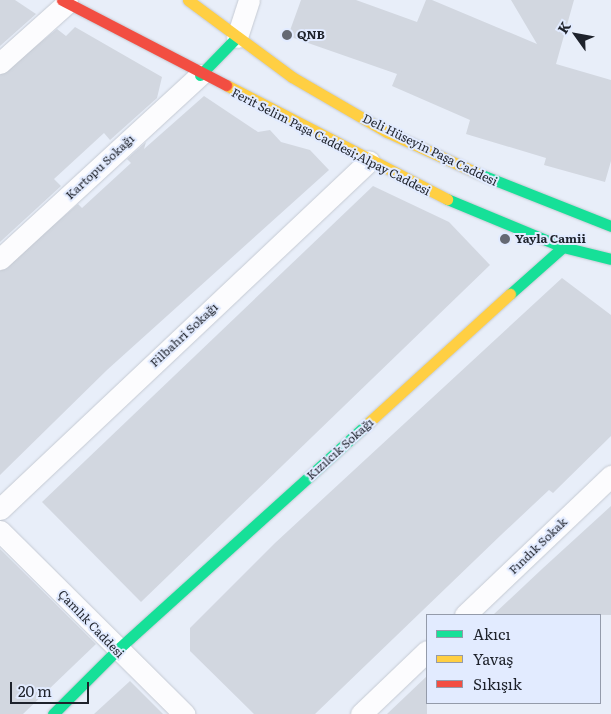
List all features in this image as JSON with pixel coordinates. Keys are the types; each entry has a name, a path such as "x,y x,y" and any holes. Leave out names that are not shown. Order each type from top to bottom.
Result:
{"main road":[{"name":"Ferit Selim Paşa Caddesi;Alpay Caddesi","path":"64,1 200,75 437,195 564,247 611,259"},
{"name":"Deli Hüseyin Paşa Caddesi","path":"193,1 237,37 292,77 387,132 570,222 611,226"},
{"path":"200,75 237,37"},
{"path":"564,247 570,222"},
{"name":"Kızılcık Sokağı","path":"53,714 116,650 564,247"}],"street":[{"path":"237,37 249,0"},
{"path":"0,63 64,1"},
{"name":"Kartopu Sokağı","path":"0,259 200,75"},
{"name":"Filbahri Sokağı","path":"0,509 369,161"},
{"name":"Fındık Sokak","path":"466,614 611,476"},
{"name":"Çamlık Caddesi","path":"0,531 116,650 184,714"},
{"path":"361,714 426,652"}],"building":[{"path":"0,0 15,0 36,14 0,46"},
{"path":"301,0 356,0 417,22 426,0 432,0 537,44 511,0 574,0 556,64 611,80 611,161 605,182 544,165 546,158 466,134 470,120 392,86 397,74 288,36"},
{"path":"75,27 162,77 157,98 110,140 104,133 54,179 61,186 0,242 0,75 57,29 66,36"},
{"path":"204,96 258,132 270,130 281,142 310,150 329,170 107,370 0,475 0,271 78,204 82,208 131,163 127,159 146,142 144,149"},
{"path":"373,186 449,222 490,265 141,602 42,502"},
{"path":"562,278 611,315 611,436 553,493 549,490 501,535 315,714 254,714 190,651 190,628 275,543"},
{"path":"611,506 611,615 494,614"},
{"path":"0,549 96,644 23,714 0,714"},
{"path":"426,677 427,714 387,714"},
{"path":"130,681 163,714 94,714"}],"traffic: fast":[{"path":"200,75 237,37"},
{"path":"477,173 611,226"},
{"path":"447,199 563,247 611,259"},
{"path":"510,294 563,247"},
{"path":"53,714 116,651 368,423"}],"traffic: slow":[{"path":"188,0 292,77 387,132 477,173"},
{"path":"226,85 447,199"},
{"path":"368,423 510,294"}],"traffic: jam":[{"path":"62,0 226,85"}],"place":[{"name":"QNB","path":"287,35"},
{"name":"Yayla Camii","path":"505,239"}]}
